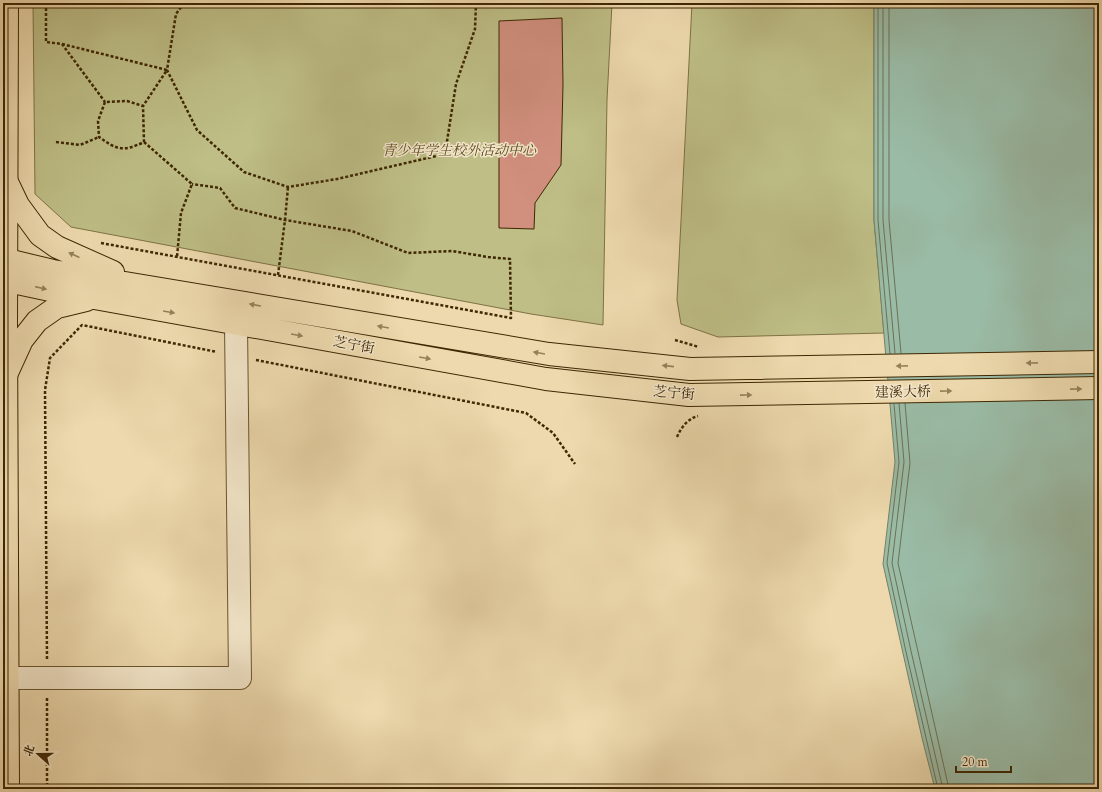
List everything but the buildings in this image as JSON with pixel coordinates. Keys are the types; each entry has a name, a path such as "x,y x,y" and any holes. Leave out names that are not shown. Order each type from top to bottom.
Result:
{"main road":[{"path":"7,3 4,270 6,375 5,612 8,789"},
{"path":"6,180 18,205 39,233 46,239 57,247 77,257 149,287"},
{"name":"芝宁街","path":"4,270 53,271 548,354 707,359"},
{"name":"芝宁街","path":"4,270 94,298 236,324 546,379 689,395 707,395"},
{"path":"6,375 22,340 37,321 57,307 94,298"},
{"name":"建溪大桥","path":"707,359 1099,362"},
{"name":"建溪大桥","path":"707,395 1099,388"}],"street":[{"path":"7,678 240,678 236,324"}],"path":[{"path":"46,3 46,42 62,44 167,70 197,130 244,172 288,187 337,180 445,154 456,84 475,29 476,3"},
{"path":"96,242 511,318 510,259 488,258 452,251 408,253 352,231 285,220 235,208 220,188 192,184 144,142 143,106 167,70 176,14 184,3"},
{"path":"62,44 105,102"},
{"path":"105,102 127,101 143,106"},
{"path":"99,137 98,121 105,102"},
{"path":"56,142 80,145 99,137"},
{"path":"99,137 114,148 131,148 144,142"},
{"path":"177,257 181,213 192,184"},
{"path":"278,275 288,187"},
{"path":"47,789 45,390 50,358 82,325 526,413 553,433 575,464"},
{"path":"674,340 707,359"},
{"path":"677,438 680,430 687,422 696,417 702,416"}],"green space":[{"name":"青少年学生校外活动中心","path":"33,3 612,3 607,100 603,325 531,314 71,227 35,194"},
{"path":"692,3 874,3 874,220 884,333 718,337 681,324 677,300"}],"water":[{"path":"874,3 1099,3 1099,789 935,789 883,564 895,462 874,220"}]}
